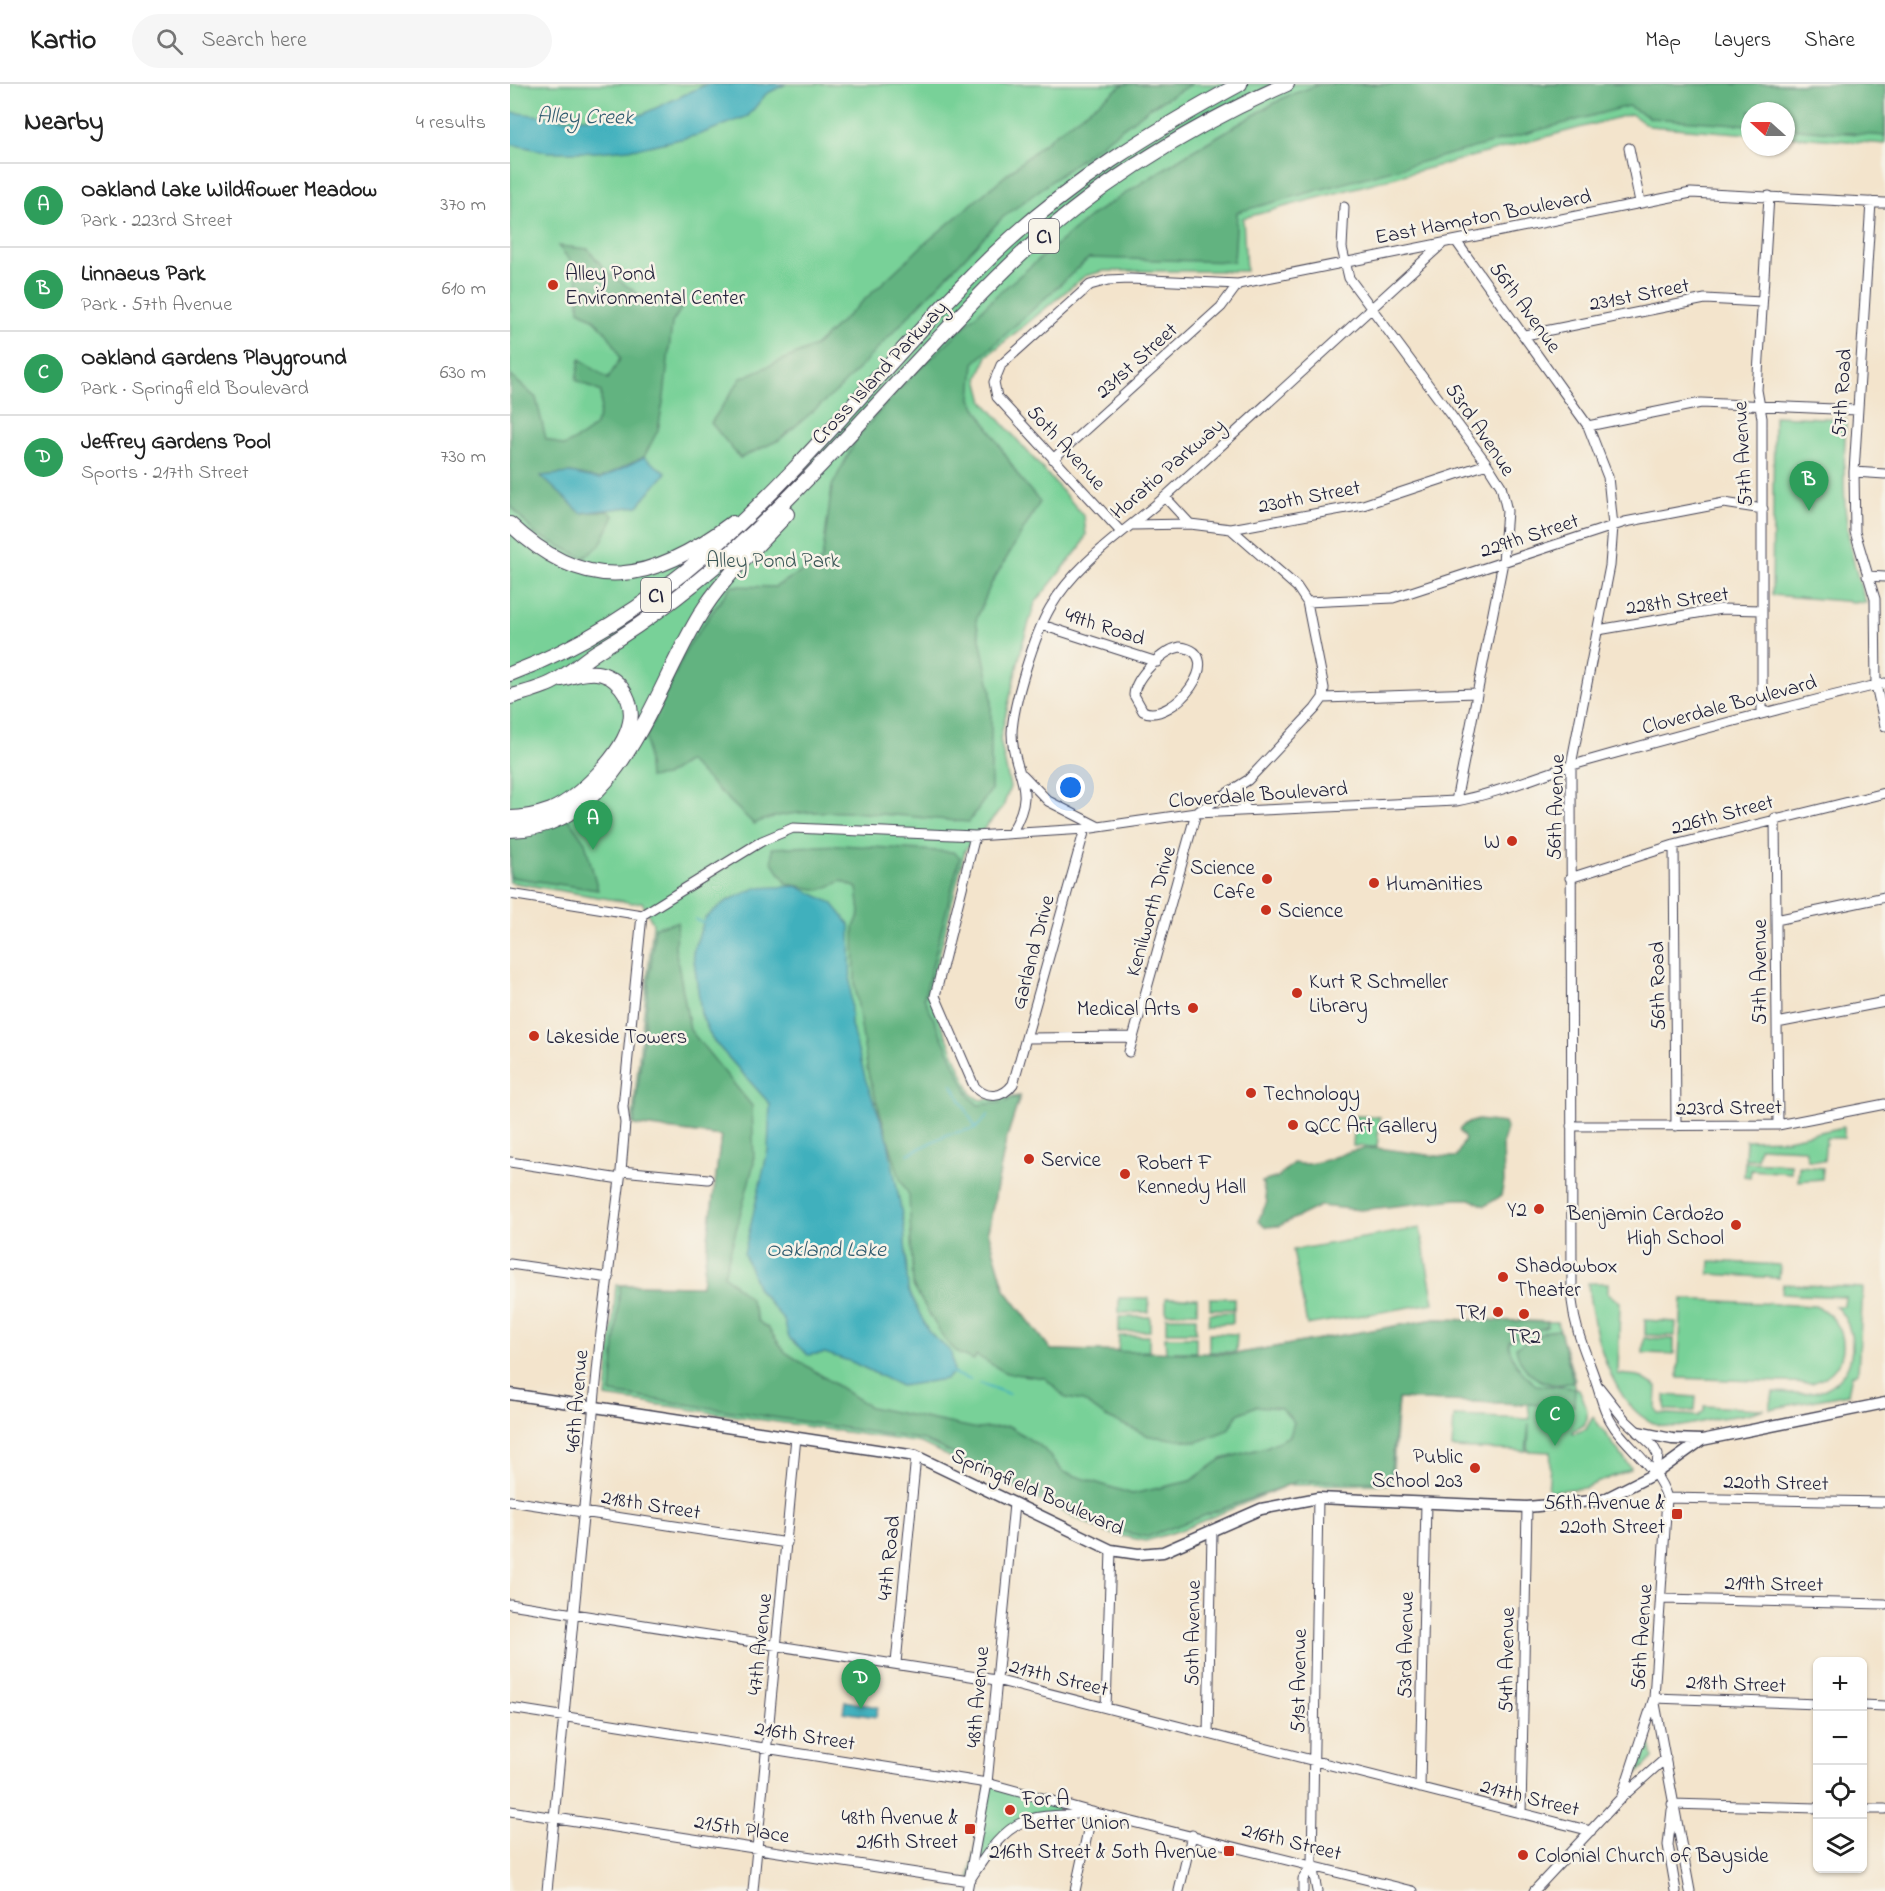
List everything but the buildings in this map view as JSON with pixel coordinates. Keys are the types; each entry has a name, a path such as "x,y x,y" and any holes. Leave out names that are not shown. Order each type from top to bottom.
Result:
{"highway":[{"name":"Cross Island Parkway","path":"510,675 533,666 601,630 668,587 729,535 781,485 952,297 1042,212 1092,172 1145,137 1240,84"},
{"name":"Cross Island Parkway","path":"510,698 557,681 576,665 684,593 761,528 844,442 963,312 1009,266 1056,225 1152,156 1204,124 1287,84"},
{"path":"510,830 542,826 560,819 598,791 624,759 682,643 706,605 797,504 844,442"},
{"path":"510,524 543,553 562,562 596,573 622,574 652,569 687,550 722,530 781,485"},
{"path":"510,818 536,815 574,795 598,773 625,737 630,722 630,704 624,691 614,679 590,672 557,681"}],"main road":[{"name":"Springfield Boulevard","path":"510,1394 915,1456 1111,1550 1137,1554 1163,1552 1261,1509 1318,1498 1527,1507 1603,1500 1656,1473 1702,1440 1885,1403"},
{"path":"1638,1432 1672,1439 1702,1440"}],"street":[{"path":"1629,148 1640,202"},
{"name":"East Hampton Boulevard","path":"994,382 1001,365 1090,285 1108,280 1238,284 1640,202 1691,194 1885,203"},
{"name":"57th Avenue","path":"1762,712 1762,412 1757,390 1768,196"},
{"name":"57th Road","path":"1871,202 1857,410 1854,532 1875,599 1885,726"},
{"name":"53rd Avenue","path":"1344,207 1342,230 1344,262 1349,278 1487,464 1501,486 1507,511 1503,562 1456,801"},
{"name":"56th Avenue","path":"1456,241 1588,426 1608,477 1613,526 1610,566 1571,765 1572,1301 1584,1356 1597,1385 1602,1407 1613,1426 1638,1458 1656,1473 1667,1498 1654,1698 1690,1891"},
{"name":"Horatio Parkway","path":"1011,833 1017,823 1026,792 1016,757 1013,720 1042,625 1069,580 1121,532 1165,497 1442,244"},
{"name":"231st Street","path":"1053,459 1221,307 1238,284"},
{"name":"231st Street","path":"1525,335 1705,299 1762,302"},
{"name":"50th Avenue","path":"994,382 997,397 1121,532"},
{"path":"1588,426 1701,403 1759,403 1857,410"},
{"name":"230th Street","path":"1132,525 1190,524 1231,529 1363,505 1487,464"},
{"path":"1854,472 1885,474"},
{"path":"1165,497 1190,524"},
{"name":"229th Street","path":"1307,602 1393,598 1613,526 1724,503 1763,509"},
{"path":"1196,813 1238,788 1323,698 1324,688 1307,602 1297,588 1231,529"},
{"path":"1867,576 1885,577"},
{"name":"228th Street","path":"1598,630 1720,609 1762,610"},
{"name":"49th Road","path":"1042,625 1157,662"},
{"name":"49th Road","path":"1174,648 1186,648 1198,657 1201,669 1197,679 1166,711 1152,714 1138,706 1134,690 1138,681 1157,662 1174,648"},
{"name":"Cloverdale Boulevard","path":"642,915 785,830 975,836 1085,829 1196,813 1456,801 1479,797 1571,765 1762,712 1881,684"},
{"path":"1323,698 1477,693"},
{"name":"Horatio Parkway","path":"1023,775 1048,801 1100,827"},
{"path":"1238,788 1240,800 1247,810"},
{"name":"226th Street","path":"1570,878 1674,845 1775,818 1885,793"},
{"name":"Kenilworth Drive","path":"1129,1052 1196,813"},
{"name":"57th Avenue","path":"1775,818 1778,1125"},
{"name":"Garland Drive","path":"975,836 935,996 978,1090 994,1096 1003,1094 1013,1084 1085,829"},
{"name":"56th Road","path":"1674,845 1676,1126"},
{"path":"510,894 642,915"},
{"path":"1776,920 1885,897"},
{"name":"46th Avenue","path":"547,1891 600,1341 620,1175 625,1123 623,1107 642,915"},
{"path":"1777,1023 1885,1002"},
{"path":"1027,1038 1133,1037"},
{"name":"223rd Street","path":"1571,1126 1778,1125 1885,1104"},
{"path":"510,1162 620,1175 708,1179"},
{"path":"510,1264 609,1278"},
{"name":"56th Avenue","path":"1597,1385 1653,1446 1658,1455 1656,1473"},
{"name":"47th Avenue","path":"753,1891 796,1437"},
{"name":"47th Road","path":"896,1664 915,1456"},
{"name":"51st Avenue","path":"1317,1891 1312,1865 1318,1498"},
{"name":"220th Street","path":"1667,1498 1885,1502"},
{"name":"218th Street","path":"510,1501 787,1543"},
{"name":"53rd Avenue","path":"1420,1788 1426,1502"},
{"name":"48th Avenue","path":"968,1886 987,1783 1014,1504"},
{"name":"54th Avenue","path":"1521,1814 1527,1507"},
{"name":"50th Avenue","path":"1208,1734 1212,1532"},
{"path":"1106,1708 1111,1550"},
{"name":"219th Street","path":"1662,1599 1885,1604"},
{"name":"217th Street","path":"510,1604 996,1680 1591,1831"},
{"path":"1620,1799 1654,1698"},
{"name":"218th Street","path":"1654,1698 1813,1704"},
{"path":"1867,1705 1885,1706"},
{"name":"216th Street","path":"510,1708 987,1783 1092,1812 1413,1891"},
{"path":"1534,1891 1620,1799 1666,1758"},
{"path":"1672,1804 1813,1808"},
{"name":"56th Avenue","path":"1672,1804 1668,1845 1676,1891"},
{"path":"1867,1809 1885,1809"},
{"name":"215th Place","path":"510,1811 757,1849 968,1886"},
{"path":"1075,1891 1092,1812"},
{"name":"216th Street","path":"968,1886 986,1855 1009,1830 1026,1820 1092,1812"},
{"path":"1179,1891 1192,1835"},
{"name":"51st Avenue","path":"1303,1891 1303,1879 1312,1865"}],"green space":[{"name":"Alley Pond Park","path":"510,84 1885,84 1885,144 1795,137 1795,102 1741,102 1741,133 1649,126 1631,114 1243,218 1246,271 1104,271 1085,276 987,356 978,379 984,402 1084,516 1086,535 1081,546 1035,603 1023,642 1000,739 1010,787 1003,807 965,850 929,996 972,1095 980,1100 1020,1096 1006,1140 988,1231 1005,1290 1051,1350 1118,1352 1119,1336 1149,1336 1149,1351 1122,1352 1235,1354 1435,1319 1557,1322 1575,1380 1573,1382 1582,1395 1587,1413 1585,1424 1573,1430 1573,1434 1586,1429 1593,1417 1631,1468 1629,1470 1584,1488 1548,1491 1551,1452 1528,1451 1529,1423 1526,1451 1452,1448 1454,1416 1530,1419 1528,1404 1398,1399 1392,1484 1288,1485 1181,1530 1146,1541 1107,1533 921,1443 606,1397 616,1285 702,1286 721,1136 632,1124 653,924 642,902 633,903 510,882"},
{"path":"1124,84 1192,84 1151,107 1002,218 838,390 779,440 740,458 711,423 741,378 815,346 923,245 1055,134"},
{"path":"1320,84 1885,84 1885,136 1795,129 1795,102 1741,102 1741,124 1651,118 1628,106 1237,212 1234,262 1089,258 974,363 971,399 1019,477 1040,502 991,584 976,620 991,691 991,790 969,822 858,812 828,812 774,817 754,824 688,761 665,776 649,778 646,737 688,646 731,586 775,587 822,560 832,486 858,436 897,391 1000,292 1093,214 1189,153 1285,97"},
{"path":"558,246 588,249 608,273 652,303 682,307 672,323 658,430 644,457 600,479 570,473 542,476 581,513 608,511 614,516 600,545 584,558 535,534 510,505 510,375 536,398 546,439 564,446 589,432 598,421 600,413 601,392 576,380 580,359 608,379 620,359 614,344 604,330 579,310 577,269"},
{"path":"1774,416 1846,419 1844,490 1848,534 1866,603 1772,595"},
{"path":"568,818 585,842 598,890 510,877 510,836"},
{"path":"840,845 953,852 960,857 924,998 970,1097 978,1105 1004,1102 1020,1096 1006,1140 988,1231 1005,1290 1051,1350 1235,1354 1435,1319 1548,1322 1547,1327 1509,1341 1509,1347 1514,1360 1536,1385 1575,1388 1574,1406 1398,1399 1390,1482 1298,1481 1147,1537 1109,1529 924,1440 611,1393 620,1285 702,1286 721,1136 634,1125 655,927 678,922 675,947 690,1030 752,1106 754,1163 724,1275 750,1299 758,1321 768,1328 785,1352 870,1407 978,1429 1009,1426 1043,1448 1063,1472 1132,1494 1190,1481 1222,1459 1266,1447 1290,1436 1294,1422 1281,1408 1256,1406 1238,1414 1228,1430 1197,1442 1149,1436 1106,1417 1083,1401 1066,1398 1045,1378 1006,1373 976,1355 974,1360 959,1354 944,1339 913,1286 909,1195 900,1179 868,1073 855,986 854,927 860,913 857,888 842,881 820,890 787,884 772,862 772,848"},
{"path":"1355,1116 1380,1117 1377,1147 1353,1146"},
{"path":"1478,1120 1505,1123 1507,1128 1503,1142 1504,1182 1501,1196 1485,1206 1470,1199 1457,1199 1361,1210 1320,1206 1279,1226 1265,1227 1258,1221 1267,1202 1262,1182 1278,1177 1293,1163 1313,1163 1351,1151 1371,1148 1456,1157 1465,1139 1459,1130 1465,1124"},
{"path":"1844,1127 1844,1138 1826,1138 1824,1161 1808,1160 1805,1149 1759,1147 1757,1159 1745,1159 1746,1140 1787,1139"},
{"path":"1745,1162 1791,1164 1791,1173 1751,1170 1750,1177 1744,1176"},
{"path":"1799,1166 1823,1168 1822,1179 1798,1181"},
{"path":"1420,1228 1434,1303 1307,1325 1293,1250"},
{"path":"1710,1261 1780,1265 1779,1278 1709,1274"},
{"path":"1588,1283 1608,1283 1608,1294 1620,1302 1618,1374 1639,1376 1657,1387 1656,1409 1658,1413 1698,1416 1704,1411 1704,1406 1763,1409 1679,1426 1659,1425 1642,1417 1628,1403 1616,1385 1607,1364 1599,1343"},
{"path":"1783,1284 1863,1288 1858,1372 1852,1375 1848,1394 1770,1409 1773,1392 1812,1392 1825,1389 1836,1382 1844,1373 1852,1350 1849,1327 1835,1306 1844,1306 1845,1297 1782,1294"},
{"path":"1119,1298 1149,1298 1149,1312 1119,1313"},
{"path":"1166,1298 1197,1298 1197,1312 1166,1313"},
{"path":"1210,1298 1234,1298 1234,1309 1210,1309"},
{"path":"1682,1299 1815,1306 1827,1313 1842,1334 1841,1358 1835,1368 1825,1377 1812,1383 1678,1378"},
{"path":"1233,1312 1233,1323 1209,1324 1209,1313"},
{"path":"1119,1317 1150,1317 1150,1331 1119,1332"},
{"path":"1166,1317 1196,1317 1196,1332 1166,1332"},
{"path":"1645,1320 1676,1322 1675,1336 1645,1335"},
{"path":"1560,1330 1573,1381 1554,1384 1545,1382 1529,1372 1518,1356 1516,1347 1547,1331"},
{"path":"1209,1333 1237,1334 1236,1352 1209,1352"},
{"path":"1165,1337 1196,1337 1196,1352 1166,1352"},
{"path":"1644,1338 1674,1339 1674,1354 1643,1353"},
{"path":"1665,1395 1696,1397 1695,1411 1665,1410"},
{"path":"1648,1738 1653,1758 1637,1774"},
{"path":"987,1783 1092,1812 1040,1818 1009,1830 969,1881"}],"water":[{"path":"707,84 786,84 766,94 748,116 698,135 640,148 596,152 548,152 510,144 510,112 564,119 641,115"},
{"path":"644,457 666,473 638,506 581,513 541,476 570,473 600,479"},
{"name":"Oakland Lake","path":"797,886 832,903 850,925 851,1025 866,1081 887,1136 904,1225 908,1289 928,1331 951,1352 954,1372 946,1379 901,1386 852,1362 825,1353 808,1355 789,1338 784,1320 758,1289 744,1254 768,1150 770,1104 712,1039 701,1014 693,952 705,918 727,901 756,888"},
{"path":"845,1701 878,1707 876,1717 843,1712"}],"waterway":[{"path":"695,919 703,923"},
{"path":"908,1154 949,1134 976,1128 952,1085"},
{"path":"976,1128 988,1115"},
{"path":"952,1373 971,1380"},
{"path":"980,1383 1009,1394"}],"place":[{"name":"Alley Pond Environmental Center","path":"553,285"},
{"name":"Linnaeus Park","path":"1809,511"},
{"name":"W","path":"1512,841"},
{"name":"Oakland Lake Wildflower Meadow","path":"593,850"},
{"name":"Science Cafe","path":"1267,879"},
{"name":"Humanities","path":"1374,883"},
{"name":"Science","path":"1266,910"},
{"name":"Kurt R Schmeller Library","path":"1297,993"},
{"name":"Medical Arts","path":"1193,1008"},
{"name":"Lakeside Towers","path":"534,1036"},
{"name":"Technology","path":"1251,1093"},
{"name":"QCC Art Gallery","path":"1293,1125"},
{"name":"Service","path":"1029,1159"},
{"name":"Robert F Kennedy Hall","path":"1125,1174"},
{"name":"Y2","path":"1539,1209"},
{"name":"Benjamin Cardozo High School","path":"1736,1225"},
{"name":"Shadowbox Theater","path":"1503,1277"},
{"name":"TR1","path":"1498,1312"},
{"name":"TR2","path":"1524,1314"},
{"name":"Oakland Gardens Playground","path":"1555,1446"},
{"name":"Public School 203","path":"1475,1468"},
{"name":"56th Avenue & 220th Street","path":"1677,1514"},
{"name":"Jeffrey Gardens Pool","path":"861,1709"},
{"name":"For A Better Union","path":"1010,1810"},
{"name":"48th Avenue & 216th Street","path":"970,1829"},
{"name":"216th Street & 50th Avenue","path":"1229,1851"},
{"name":"Colonial Church of Bayside","path":"1523,1855"}],"water label":[{"name":"Alley Creek","path":"585,115"}]}
